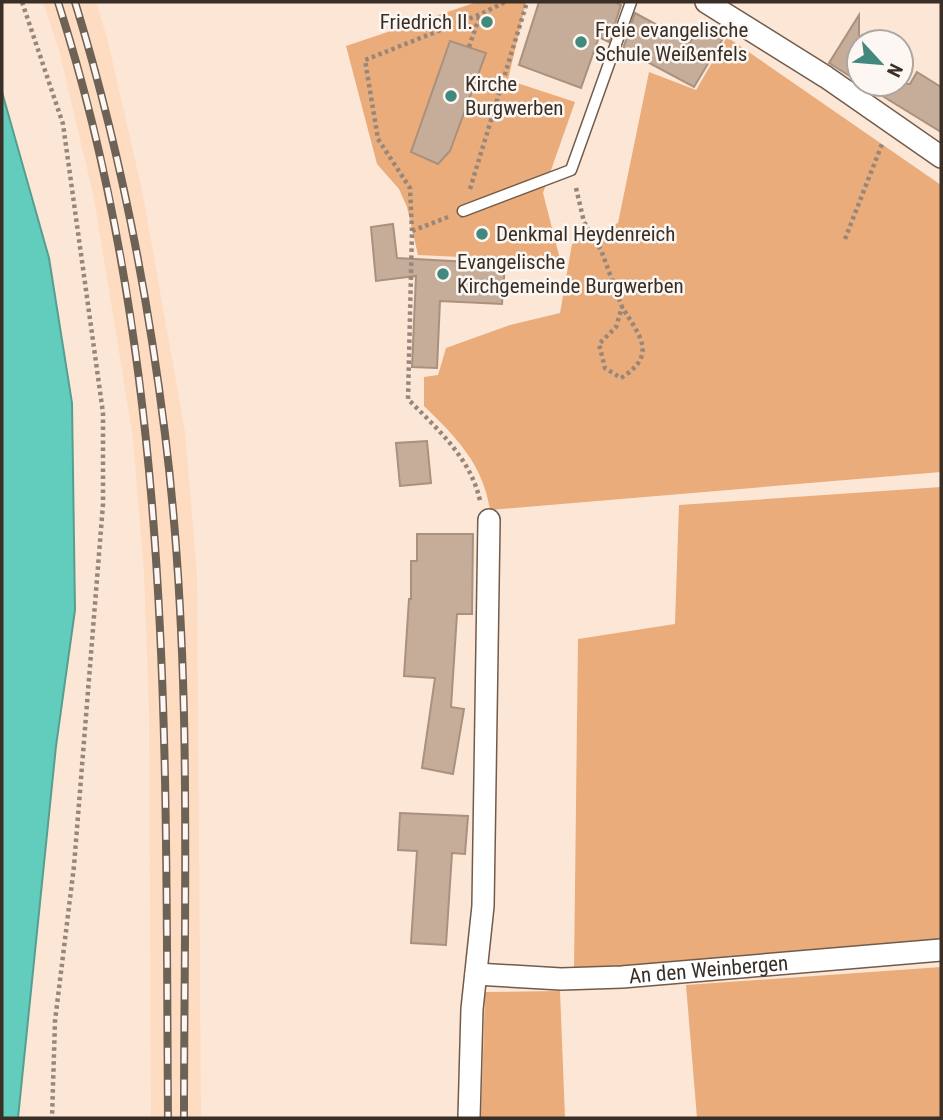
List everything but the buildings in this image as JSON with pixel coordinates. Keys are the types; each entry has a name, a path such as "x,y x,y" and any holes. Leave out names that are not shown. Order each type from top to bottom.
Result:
{"street":[{"path":"706,2 893,121 941,157"},
{"path":"469,1118 476,974 483,906 489,520"},
{"name":"An den Weinbergen","path":"476,974 561,979 622,977 941,950"}],"lane":[{"path":"463,211 571,170 631,2"}],"path":[{"path":"22,2 63,124 103,413 103,504 75,866 55,1021 52,1118"},
{"path":"489,520 481,506 477,488 450,441 408,399 412,231 410,188 378,139 365,60 481,15 505,2"},
{"path":"412,231 463,211 527,2"},
{"path":"469,47 481,15"},
{"path":"845,239 875,159 893,121"},
{"path":"571,170 584,222 601,250 622,307 640,337 644,353 638,368 621,378 605,368 599,344 616,327 622,307"}],"shaded area":[{"path":"43,2 96,2 107,38 142,190 185,432 197,574 201,1118 151,1118 149,711 144,572 133,438 94,198 59,50"},
{"path":"477,2 526,2 508,80 575,102 543,193 562,267 504,259 418,255 407,207 399,189 377,164 346,46"},
{"path":"727,37 941,185 941,472 490,510 481,479 466,452 424,406 424,377 438,375 446,348 510,325 560,313 572,244 618,223 649,72 696,90"},
{"path":"941,487 941,939 574,970 578,639 675,624 679,505"},
{"path":"941,967 941,1118 697,1118 686,985"},
{"path":"560,991 565,1118 481,1118 485,992"}],"water":[{"path":"2,92 49,258 72,403 75,610 56,746 18,1118 2,1118"}],"railway":[{"path":"58,2 96,139 124,277 143,416 156,555 163,695 168,1118"},
{"path":"75,2 105,108 140,270 158,379 174,519 180,604 185,776 184,1118"}],"place":[{"name":"Friedrich II.","path":"487,22"},
{"name":"Freie evangelische Schule Weißenfels","path":"581,42"},
{"name":"Kirche Burgwerben","path":"451,96"},
{"name":"Denkmal Heydenreich","path":"482,234"},
{"name":"Evangelische Kirchgemeinde Burgwerben","path":"443,274"}]}
